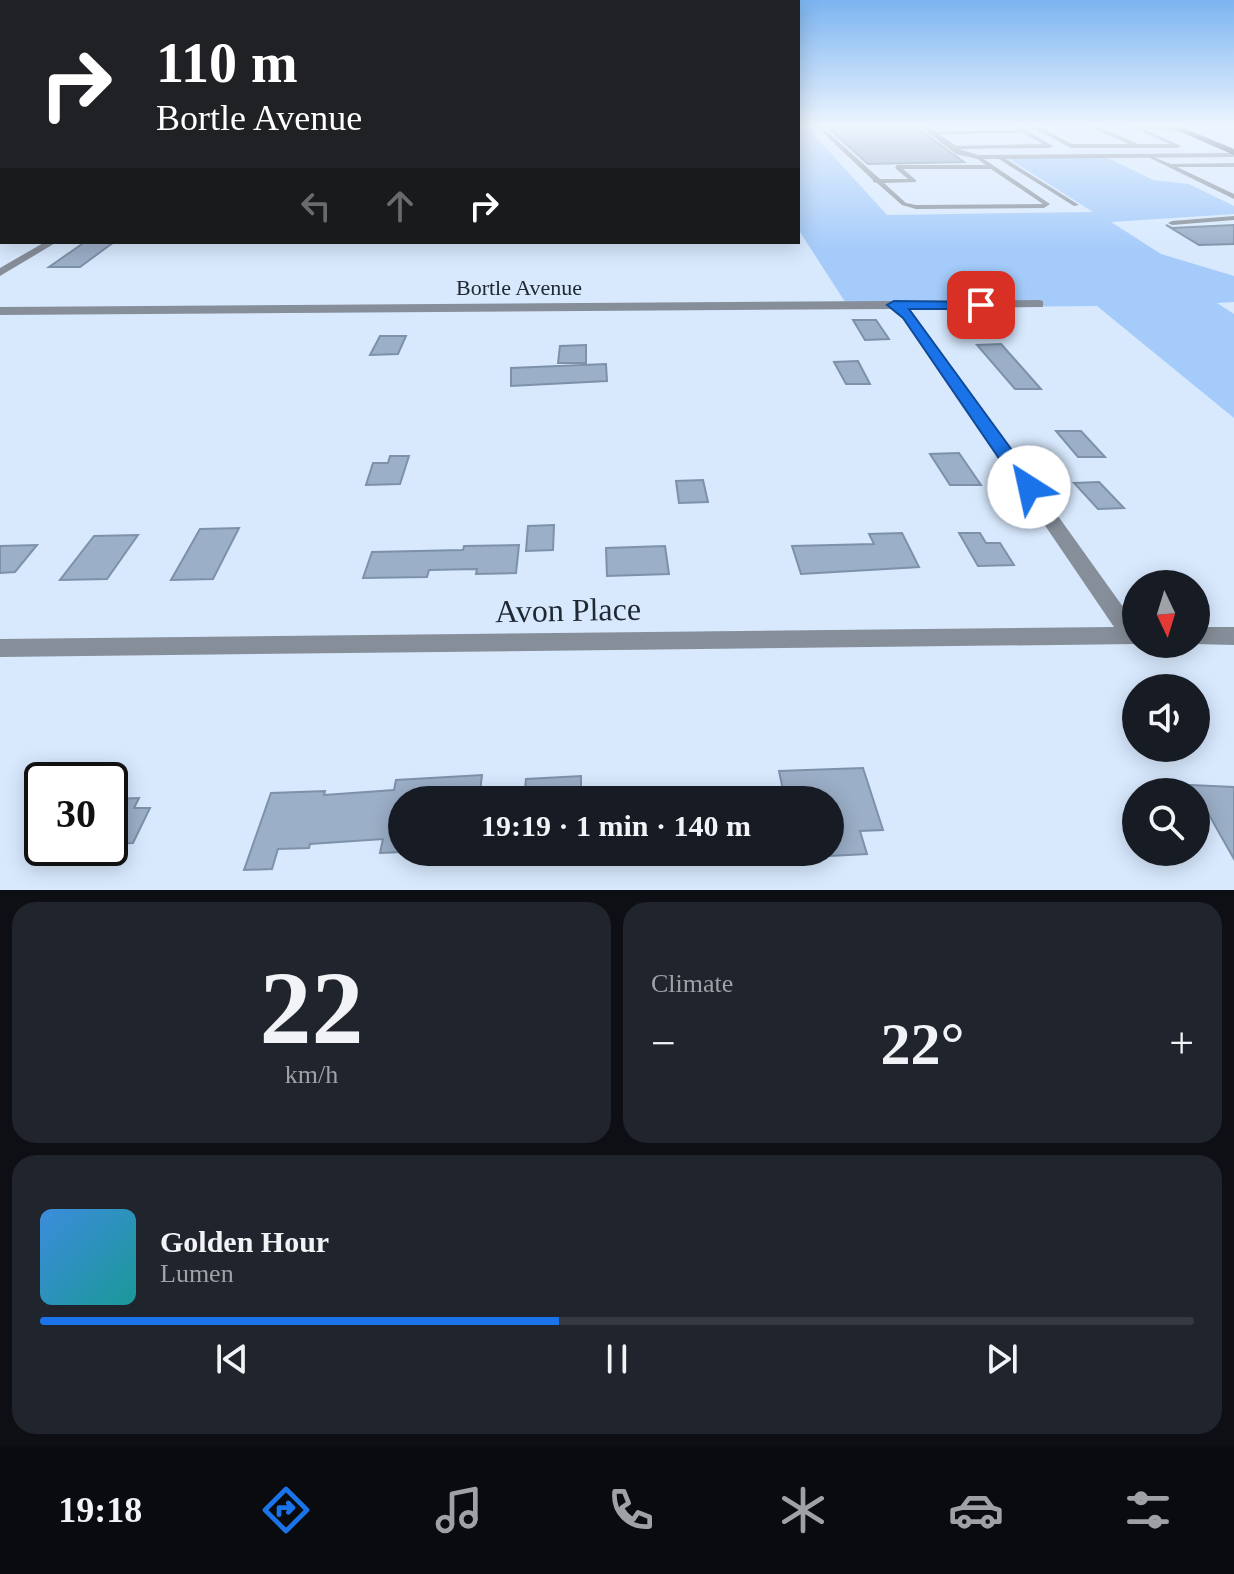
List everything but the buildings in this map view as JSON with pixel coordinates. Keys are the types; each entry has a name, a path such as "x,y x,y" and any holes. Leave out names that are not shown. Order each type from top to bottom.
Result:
{"street":[{"path":"0,273 49,244"},
{"name":"Bortle Avenue","path":"0,311 1039,304"},
{"path":"894,305 908,315 1122,619"},
{"name":"Avon Place","path":"0,648 1122,636"},
{"path":"1210,636 1234,636"}],"lane":[{"path":"861,168 904,204 916,207 1047,204 995,168"},
{"path":"875,181 914,181 898,168"},
{"path":"1016,168 1076,205"},
{"path":"1175,168 1234,197"},
{"path":"1219,189 1234,189"},
{"path":"1172,223 1234,218"}],"shaded area":[{"path":"800,168 844,168 887,215 1093,212 1023,168 1128,168 1153,180 1189,184 1234,206 1234,214 1111,222 1161,254 1234,276 1234,302 1217,303 1234,314 1234,418 1097,306 849,308 800,232"}],"route":[{"path":"981,305 894,305 908,315 1029,487"}]}
